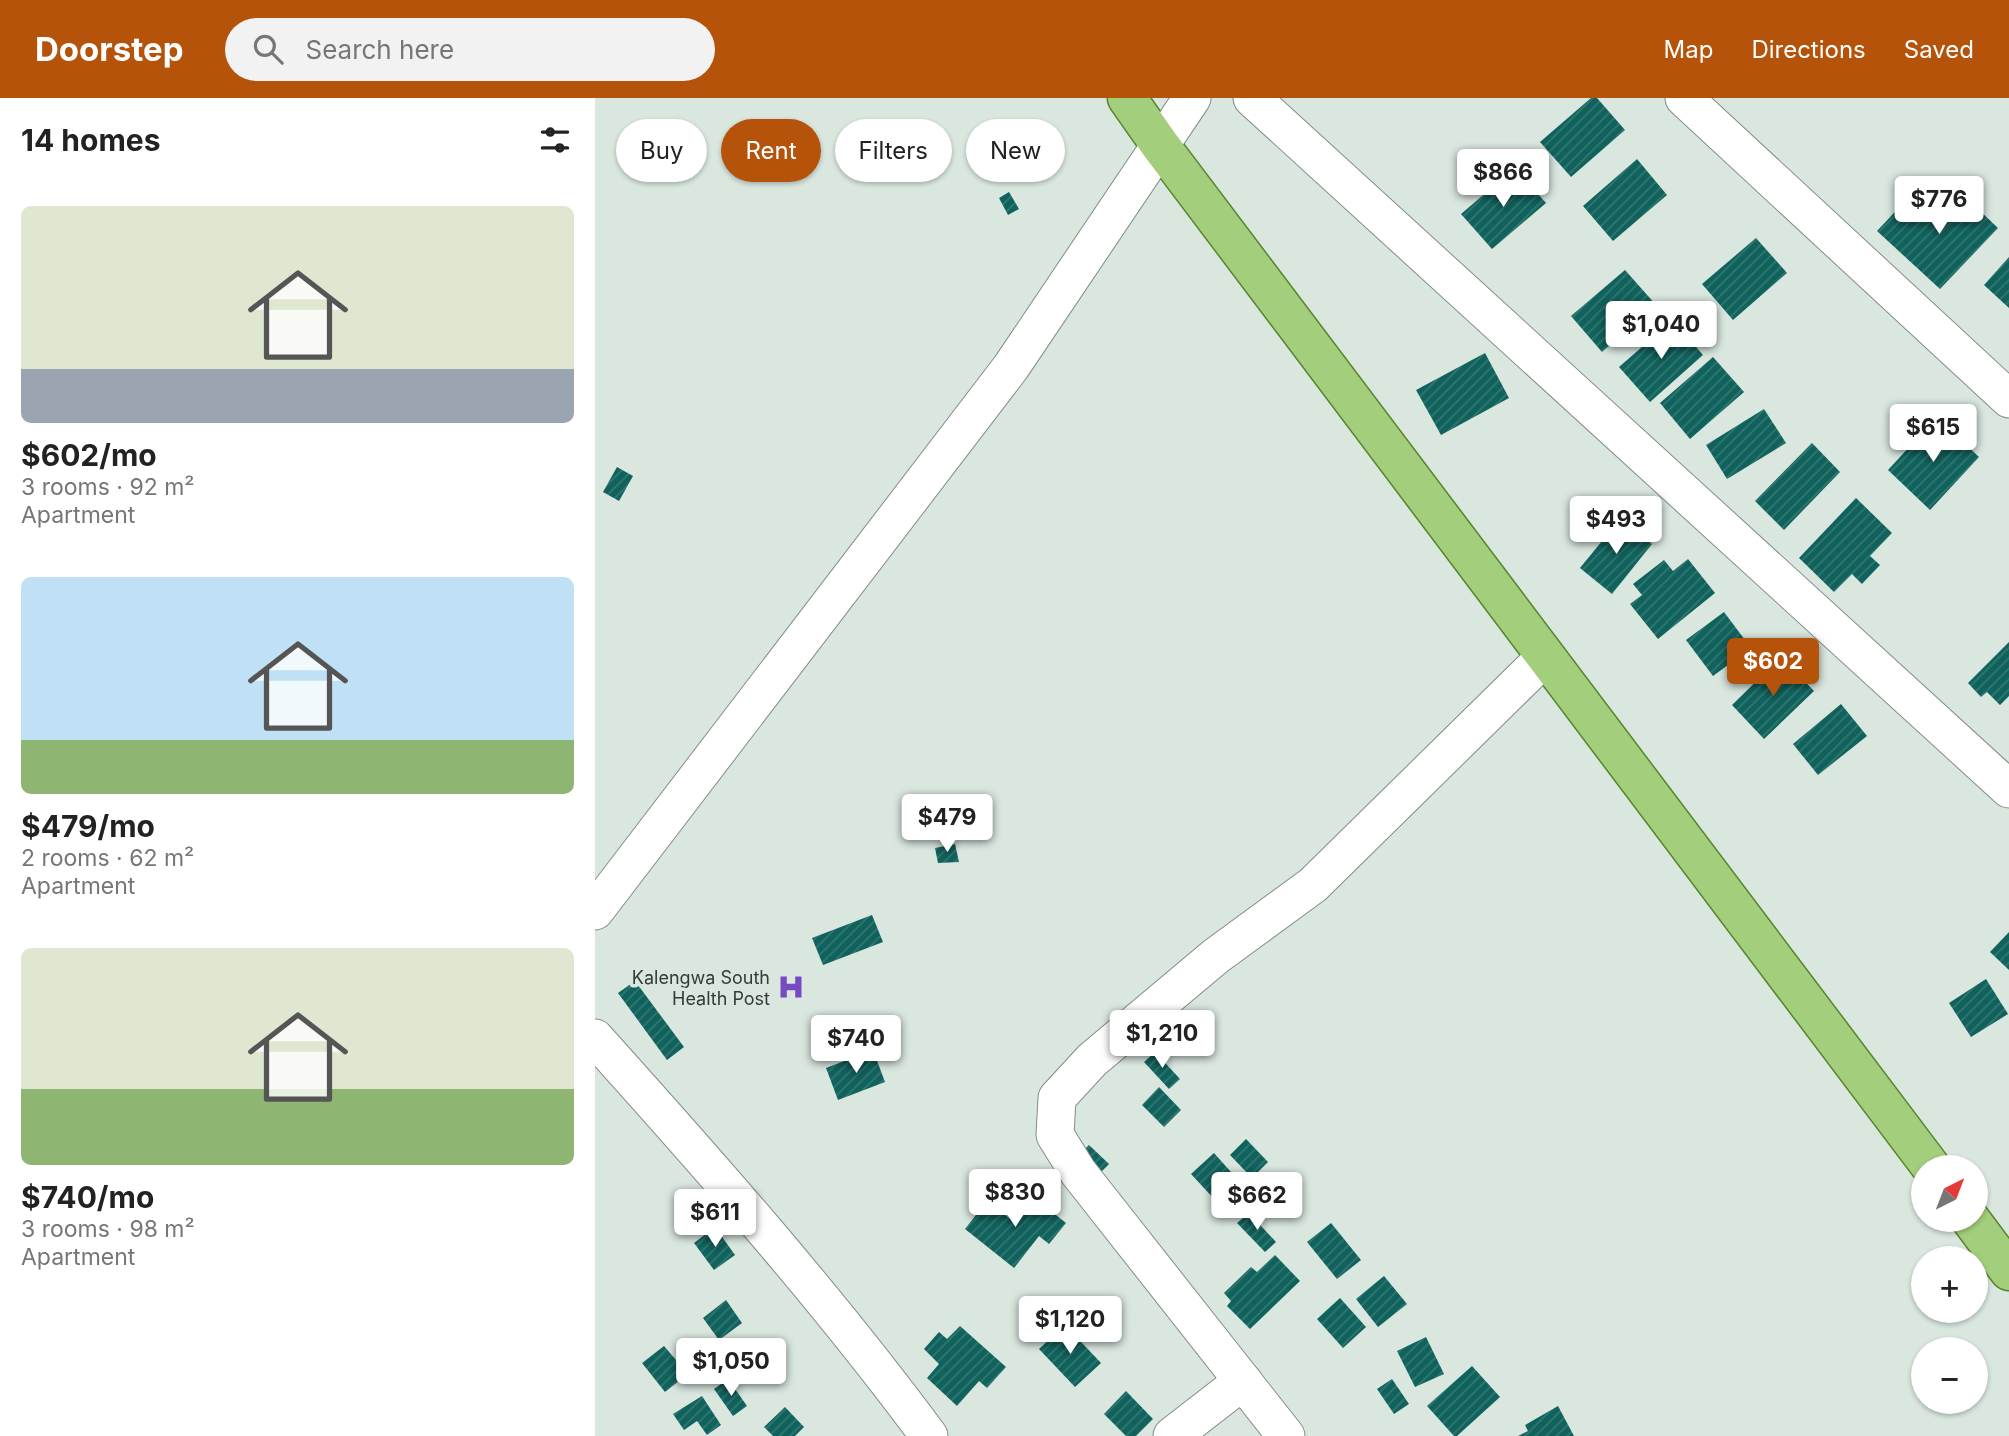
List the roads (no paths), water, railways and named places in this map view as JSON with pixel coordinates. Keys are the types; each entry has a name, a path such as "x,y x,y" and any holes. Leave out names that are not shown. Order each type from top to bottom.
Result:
{"main road":[{"path":"1127,98 1922,1155"},
{"path":"1980,1232 2009,1271"}],"street":[{"path":"595,911 1011,367 1192,98"},
{"path":"1252,98 2009,789"},
{"path":"1684,98 2009,398"},
{"path":"1286,1436 1078,1172 1055,1135 1057,1098 1092,1060 1153,1007 1216,956 1313,885 1545,657"},
{"path":"595,1038 731,1191 879,1369 929,1436"},
{"path":"1172,1436 1243,1381"}],"place":[{"name":"Kalengwa South Health Post","path":"791,987"}]}
